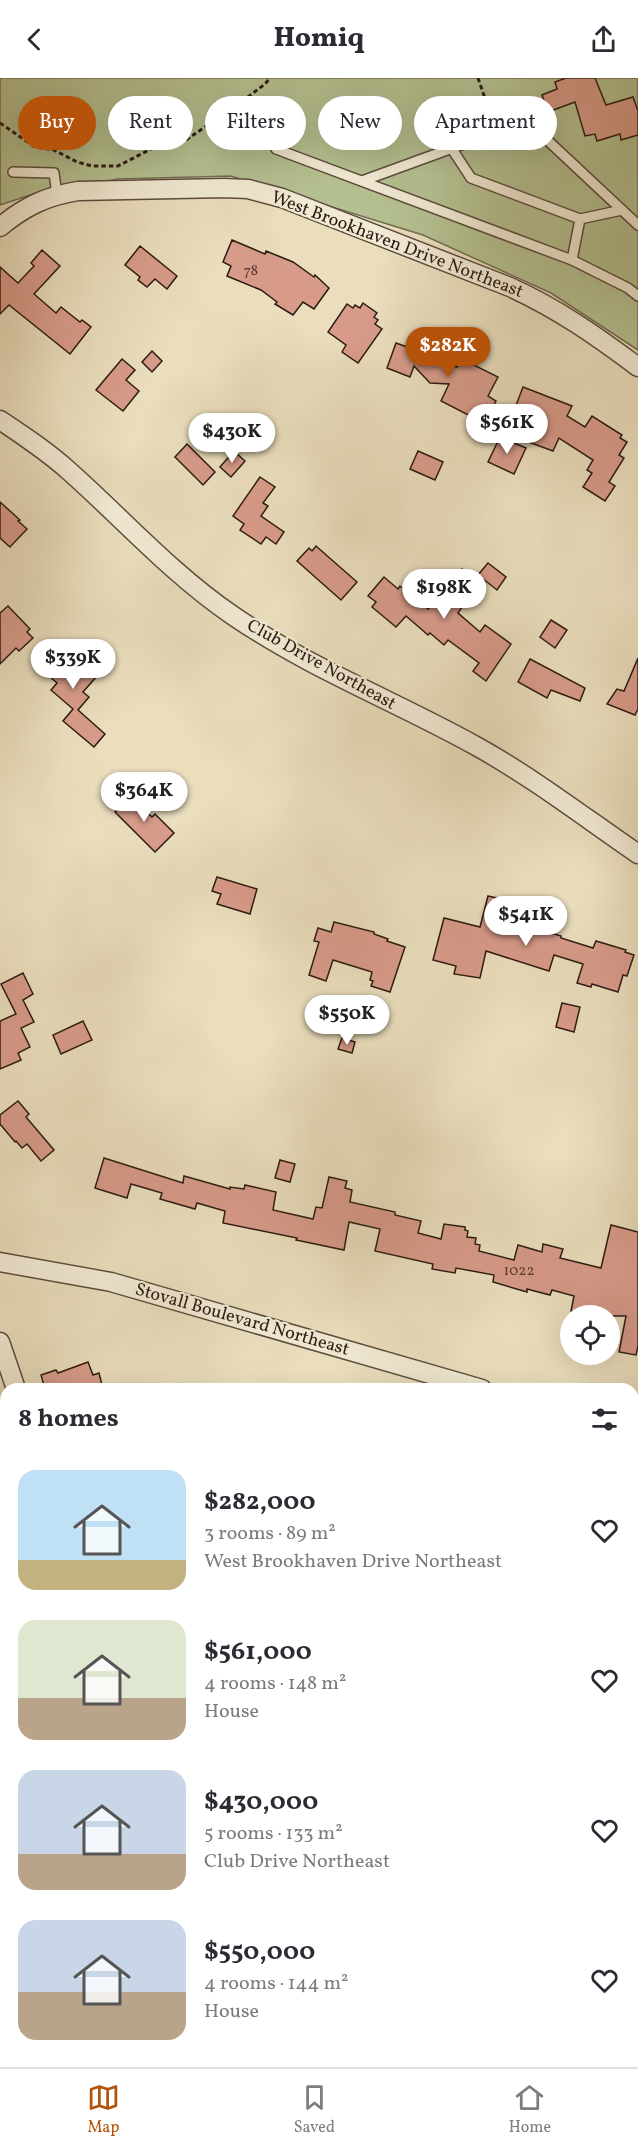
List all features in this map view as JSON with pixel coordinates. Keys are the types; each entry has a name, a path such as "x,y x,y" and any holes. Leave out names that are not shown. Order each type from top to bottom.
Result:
{"street":[{"name":"West Brookhaven Drive Northeast","path":"0,227 18,212 37,202 78,191 248,189 282,198 510,287 542,302 581,325 638,367"},
{"name":"Club Drive Northeast","path":"0,420 40,447 69,471 156,553 231,614 278,645 325,671 475,745 512,767 638,854"},
{"name":"Stovall Boulevard Northeast","path":"0,1262 111,1282 461,1383"},
{"path":"0,1341 14,1383"}],"lane":[{"path":"557,149 638,225"},
{"path":"279,150 572,260 628,288 638,296"},
{"path":"362,181 449,150"},
{"path":"453,150 471,178 580,219 622,210"},
{"path":"13,172 54,173 57,195"},
{"path":"572,260 580,219"}],"path":[{"path":"0,123 35,147 54,150 77,162 92,166 118,166 151,149 186,140 244,100 270,78"},
{"path":"478,78 484,96"}],"green space":[{"path":"0,78 638,78 638,350 551,293 423,235 231,176 118,179 30,195 0,205"}],"building":[{"path":"566,78 595,78 606,105 633,97 638,111 638,135 621,140 620,134 597,141 595,134 585,136 575,102 557,109 557,96 542,96 557,89 555,82"},
{"path":"232,240 265,254 266,251 293,262 314,277 315,275 329,288 314,309 303,302 293,315 275,304 277,302 261,290 227,276 231,266 223,262"},
{"path":"140,246 177,276 167,289 155,279 147,287 138,280 140,277 125,265"},
{"path":"42,250 60,266 34,294 56,313 61,307 80,322 82,320 91,327 70,354 9,305 0,314 0,267 18,283 34,266 31,263"},
{"path":"363,303 377,313 374,317 378,320 375,324 382,329 358,363 342,352 346,345 328,332 347,304 353,308 355,305 360,308"},
{"path":"412,342 427,347 425,355 457,367 462,359 498,377 488,396 496,401 490,412 482,408 476,419 441,401 449,384 430,383 414,366 410,377 387,368 396,343 410,348"},
{"path":"152,351 162,361 152,372 142,362"},
{"path":"122,359 135,370 126,380 139,391 123,411 96,390"},
{"path":"523,387 572,406 567,416 585,427 592,416 622,435 620,438 627,442 619,455 624,458 609,482 615,486 605,501 583,487 592,473 587,470 593,460 559,438 553,451 523,440 533,415 515,408"},
{"path":"500,437 526,448 514,474 488,462"},
{"path":"187,444 215,472 203,485 175,457"},
{"path":"234,451 245,461 231,477 220,467"},
{"path":"418,451 443,462 435,480 410,469"},
{"path":"260,477 275,487 263,503 268,506 261,516 284,532 276,544 266,537 261,544 240,530 244,524 233,516"},
{"path":"0,502 27,529 10,547 0,538"},
{"path":"316,546 357,582 341,600 297,561 309,548 312,551"},
{"path":"488,563 506,577 497,590 478,575"},
{"path":"462,569 480,581 458,613 480,632 485,625 511,644 486,681 473,671 479,663 448,640 444,645 406,616 396,627 372,607 376,602 368,596 384,577 398,589 400,586 428,609 438,596 441,599"},
{"path":"8,606 30,629 27,632 33,638 19,651 16,648 0,664 0,613"},
{"path":"551,620 567,630 555,648 540,637"},
{"path":"59,644 83,661 81,663 97,676 83,692 89,697 78,710 105,734 94,747 63,721 73,709 51,690 57,683 39,667"},
{"path":"638,658 638,709 635,715 607,704 617,689 624,691"},
{"path":"530,659 585,688 580,701 551,690 547,698 518,682"},
{"path":"128,794 152,817 155,814 174,833 155,852 115,812 122,805 119,803"},
{"path":"217,877 257,889 250,914 217,904 221,894 212,891"},
{"path":"488,896 506,900 503,911 553,926 551,933 561,938 593,948 596,941 626,950 625,952 634,955 627,976 623,975 618,992 592,984 591,987 577,983 583,964 554,955 549,971 486,951 480,978 454,974 456,966 433,960 444,918 480,927"},
{"path":"334,922 374,932 388,939 387,941 405,947 390,992 371,986 372,972 333,960 326,981 309,975 319,942 314,941 318,928 331,932"},
{"path":"23,973 33,994 23,1000 34,1022 21,1028 30,1047 18,1053 21,1060 0,1069 0,1021 16,1014 1,984"},
{"path":"562,1003 580,1007 574,1032 556,1027"},
{"path":"83,1021 92,1040 61,1054 53,1035"},
{"path":"342,1038 355,1042 352,1053 338,1049"},
{"path":"18,1101 29,1114 26,1117 54,1150 41,1161 27,1144 22,1148 15,1142 0,1124 0,1115"},
{"path":"104,1158 183,1183 184,1176 230,1189 230,1187 244,1189 245,1185 276,1192 273,1210 313,1219 316,1207 322,1208 329,1177 347,1181 345,1188 352,1190 350,1202 395,1212 395,1215 421,1221 418,1233 441,1239 444,1224 465,1227 468,1231 467,1237 476,1238 475,1244 480,1245 479,1251 514,1260 518,1245 542,1252 543,1244 563,1249 560,1258 601,1268 611,1225 638,1232 638,1346 636,1355 620,1352 626,1316 620,1316 620,1305 572,1305 574,1296 552,1290 550,1295 527,1289 527,1292 493,1282 494,1275 456,1268 455,1273 432,1269 433,1264 375,1251 380,1229 349,1222 344,1250 223,1223 225,1211 197,1203 195,1209 160,1199 162,1193 131,1184 127,1198 95,1188"},
{"path":"280,1160 295,1164 290,1182 275,1178"},
{"path":"88,1362 93,1375 99,1373 102,1383 43,1383 41,1375 56,1370 58,1373"}]}
